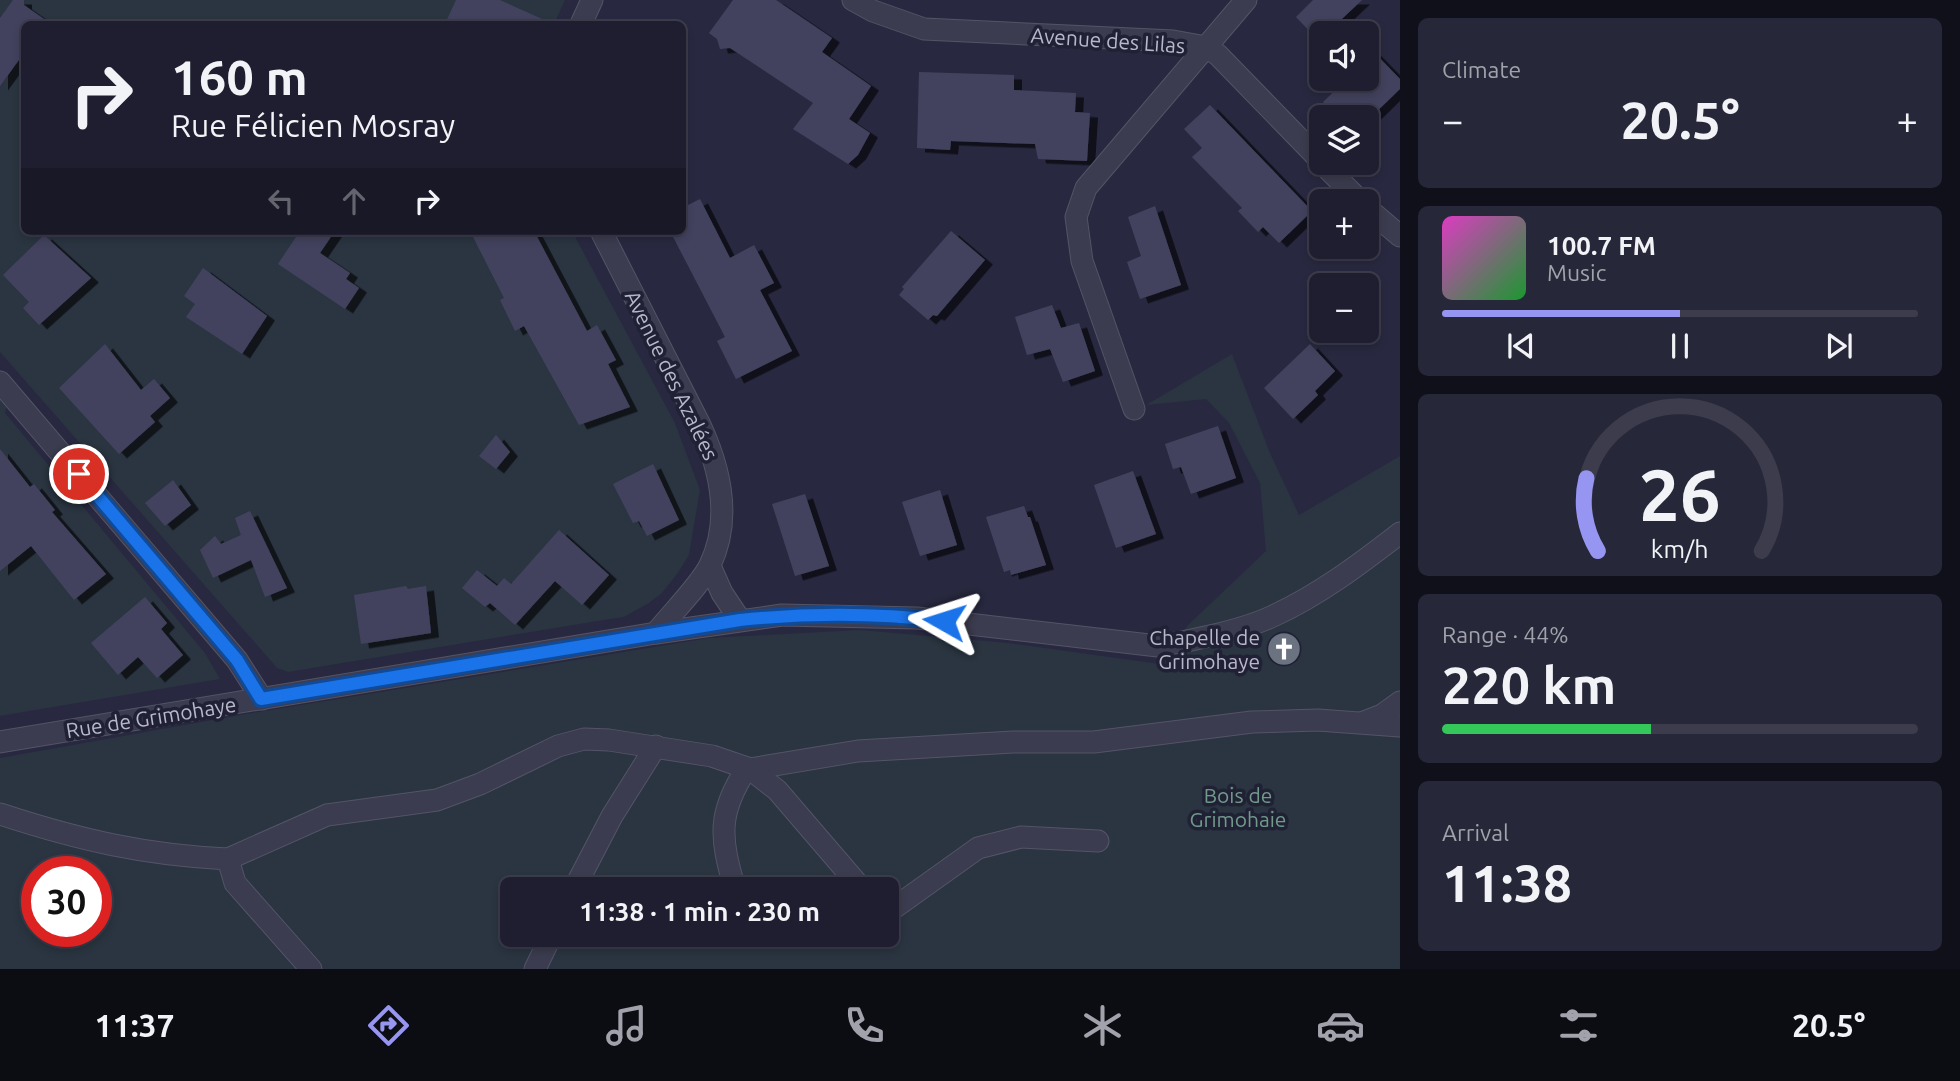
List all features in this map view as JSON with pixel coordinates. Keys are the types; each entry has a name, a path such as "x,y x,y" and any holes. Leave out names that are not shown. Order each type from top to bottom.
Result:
{"street":[{"path":"582,21 592,0"},
{"name":"Avenue des Lilas","path":"853,0 890,18 924,29 1173,41 1206,47 1227,64 1309,149"},
{"path":"1134,409 1082,261 1076,217 1086,188 1246,0"},
{"name":"Avenue des Lilas","path":"1335,175 1348,189"},
{"path":"1379,218 1400,236"},
{"name":"Avenue des Azalées","path":"603,235 714,455 721,482 722,521 710,566 656,633"},
{"path":"0,382 237,660 261,699"},
{"name":"Rue de Grimohaye","path":"0,742 656,633 782,615 916,618 1158,646 1272,617 1335,581 1400,533"},
{"path":"710,566 722,593 740,620"},
{"path":"1363,723 1382,715 1400,702"},
{"path":"731,877 727,858 724,812 729,794 748,768 858,751 1013,742 1094,742 1252,722 1400,726"},
{"path":"0,814 72,838 166,856 228,859 327,815 411,805 447,797 526,759 584,739 629,740 712,756 748,768 777,790 852,877"},
{"path":"581,877 612,816 656,746"},
{"path":"899,904 978,848 1021,838 1098,841"},
{"path":"228,859 235,883 311,969"},
{"path":"535,969 546,947"}],"green space":[{"path":"0,0 565,0 555,21 21,21 21,235 574,235 675,423 700,490 689,555 662,593 624,617 288,672 277,668 0,352"},
{"name":"Bois de Grimohaie","path":"1232,354 1270,453 1299,515 1400,456 1400,969 0,969 0,758 246,714 709,638 860,630 1008,643 1160,664 1188,625 1266,551 1260,483 1229,423 1206,399 1146,405"},
{"path":"0,392 8,399 5,413 205,653 220,679 0,716"}],"building":[{"path":"13,0 24,0 24,5 47,21 21,21 21,57 0,86 0,18"},
{"path":"456,0 500,0 546,21 446,21"},
{"path":"733,0 776,0 832,38 822,52 871,86 849,119 870,133 858,155 848,164 793,129 813,103 730,48 720,49 717,39 709,33"},
{"path":"1313,0 1362,0 1340,21 1309,21 1309,31 1296,17"},
{"path":"1379,57 1400,79 1400,89 1379,109 1379,105 1326,105 1323,102 1334,91 1379,91"},
{"path":"919,72 1014,75 1014,90 1076,93 1075,112 1090,113 1087,161 1038,159 1035,144 951,141 950,150 917,148"},
{"path":"1210,105 1309,208 1309,214 1279,243 1263,227 1258,232 1238,211 1242,208 1192,157 1202,148 1184,129"},
{"path":"700,199 730,258 754,245 774,283 760,290 792,351 736,379 717,341 725,337 672,235 686,235 686,206"},
{"path":"1155,206 1181,285 1140,299 1127,262 1141,256 1128,217"},
{"path":"951,231 985,260 937,316 933,315 928,320 899,295 904,289 902,287"},
{"path":"44,235 91,278 39,325 23,308 29,302 3,275"},
{"path":"297,235 332,235 320,253 350,273 346,279 359,288 345,309 278,264"},
{"path":"472,235 536,235 587,331 597,325 616,360 608,364 630,407 579,425 524,326 515,331 500,300 504,298"},
{"path":"203,268 267,316 242,354 186,317 195,304 184,296"},
{"path":"1052,305 1061,328 1079,323 1095,371 1063,382 1050,349 1027,355 1015,317"},
{"path":"105,344 141,390 154,379 170,398 150,416 155,422 119,454 59,388"},
{"path":"1310,344 1335,371 1315,391 1318,395 1293,419 1264,388"},
{"path":"1218,426 1236,478 1191,494 1181,467 1173,469 1165,444"},
{"path":"496,435 510,452 496,469 479,456"},
{"path":"0,449 30,487 34,484 55,510 52,512 106,574 74,600 31,546 0,571"},
{"path":"653,464 679,520 647,536 639,521 633,523 613,484"},
{"path":"1133,471 1156,534 1116,548 1094,485"},
{"path":"173,480 191,505 165,526 145,503"},
{"path":"940,490 957,545 920,556 902,502"},
{"path":"805,494 829,566 795,576 772,504"},
{"path":"1024,506 1046,565 1011,575 1010,570 1004,572 986,517"},
{"path":"250,511 287,588 265,597 251,560 213,578 200,550 215,536 221,544 241,535 235,518"},
{"path":"559,530 609,575 582,605 555,581 515,625 490,603 485,607 462,588 477,570 497,586 504,578 511,584"},
{"path":"406,586 408,589 426,586 431,633 361,644 354,595"},
{"path":"145,597 167,623 161,629 183,655 157,678 138,657 118,675 91,643"}],"place":[{"name":"Chapelle de Grimohaye","path":"1284,649"}],"route":[{"path":"79,474 237,660 261,699 656,633 782,615 944,621"}]}
